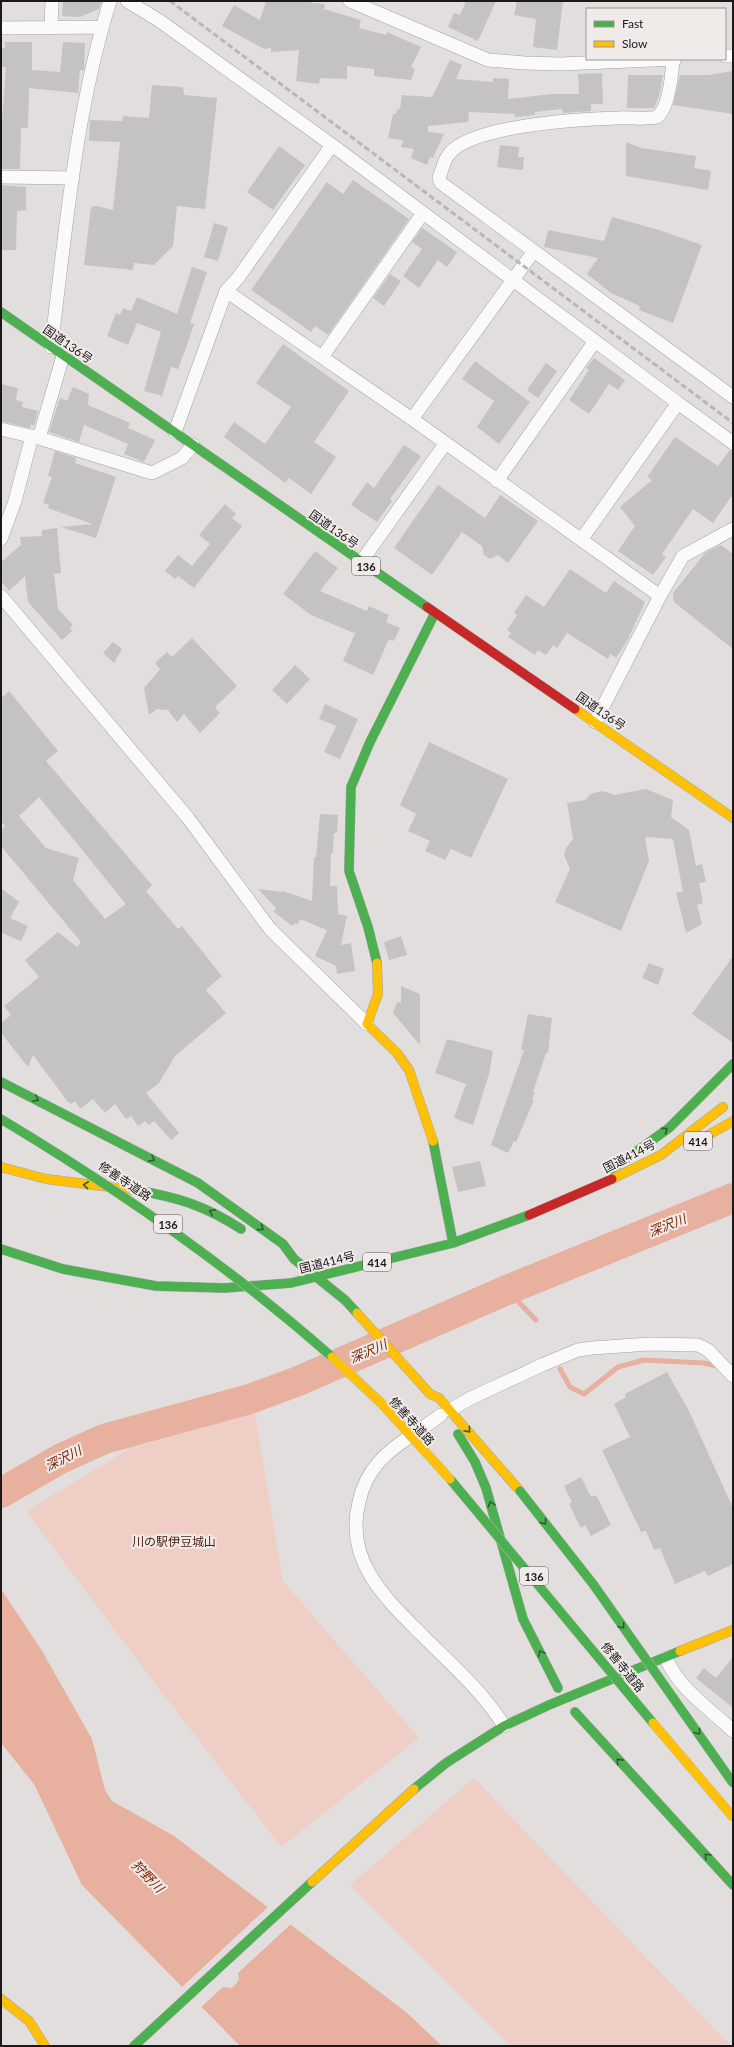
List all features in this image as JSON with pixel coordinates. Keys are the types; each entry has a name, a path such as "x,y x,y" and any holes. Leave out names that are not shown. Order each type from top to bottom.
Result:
{"main road":[{"name":"国道136号","path":"1,312 733,818"},
{"path":"435,613 370,742 351,787 349,871 350,883 366,921 378,969 379,989 375,1009 367,1024 397,1053 409,1070 417,1089 432,1134 453,1243"},
{"name":"414","path":"590,1188 626,1157 668,1128 733,1064"},
{"path":"1,1082 198,1183 283,1244 294,1259 345,1300 430,1394 439,1398 475,1462 486,1488 523,1620 558,1688"},
{"name":"国道414号","path":"1,1249 63,1269 156,1286 224,1288 291,1284 453,1243 513,1222 628,1172 661,1155 723,1107"},
{"name":"修善寺道路","path":"1,1119 78,1164 172,1228 267,1301 338,1363 391,1414 520,1560 700,1780 733,1817"},
{"name":"414","path":"661,1155 693,1144 733,1121"},
{"name":"136","path":"1,1167 25,1176 55,1182 151,1192 182,1199 210,1211 248,1234"},
{"path":"274,1251 294,1259"},
{"path":"446,1412 520,1491 593,1584 733,1783"},
{"path":"134,2046 388,1811 446,1763 504,1726 549,1705 733,1630"},
{"path":"575,1712 733,1885"},
{"path":"1,1999 29,2021 45,2046"}],"street":[{"path":"51,28 52,1"},
{"path":"51,347 82,110 102,27 110,1"},
{"path":"127,1 160,20 332,145 733,443"},
{"path":"350,1 488,60 525,64 651,60"},
{"path":"1,28 102,27"},
{"path":"674,60 664,109 657,117 600,118 543,123 486,134 459,146 450,152 445,160 439,178 441,183 733,397"},
{"path":"176,432 226,291 238,278 332,145"},
{"path":"1,176 73,178"},
{"path":"322,357 423,213"},
{"path":"412,419 534,251"},
{"path":"226,291 412,419 660,596"},
{"path":"497,481 594,341"},
{"path":"1,539 63,356"},
{"path":"581,540 678,403"},
{"path":"1,429 36,437 152,472 182,458 193,445"},
{"path":"361,562 445,444"},
{"path":"595,722 660,596 683,556 733,529"},
{"path":"1,596 28,625 188,818 270,929 367,1024"},
{"path":"504,1726 477,1692 384,1596 362,1559 357,1542 357,1510 361,1492 378,1462 446,1412 471,1398 578,1350 610,1346 682,1343 698,1345 708,1350 733,1376"},
{"path":"666,1658 670,1670 679,1682 733,1730"}],"green space":[{"name":"川の駅伊豆城山","path":"255,1413 283,1581 419,1738 281,1847 150,1677 26,1511 131,1448"},
{"path":"474,1778 731,2046 511,2046 350,1885"}],"water":[{"path":"38,1463 52,1474 1,1508 1,1488"},
{"name":"狩野川","path":"1,1589 42,1651 92,1739 105,1790 112,1801 174,1836 406,2012 442,2046 240,2046 82,1885 34,1784 1,1743"}],"pier":[{"path":"269,1906 292,1923 238,1973 239,1979 232,1988 223,1987 199,2009 180,1989"}],"building":[{"path":"63,1 102,1 99,9 80,17 62,16"},
{"path":"266,1 311,1 311,3 325,4 324,9 361,20 359,28 386,35 387,32 421,47 411,67 415,69 411,80 374,76 374,69 347,66 347,79 320,78 319,84 296,81 299,50 271,52 271,48 264,49 222,26 234,5 260,20"},
{"path":"466,1 496,1 478,41 448,27 454,13 460,15"},
{"path":"517,1 563,1 557,50 533,47 536,19 514,15"},
{"path":"5,42 32,42 32,70 60,72 63,42 85,43 84,70 80,70 78,93 29,88 28,128 21,128 20,169 1,169 1,135 6,67 1,67 1,48 5,48"},
{"path":"450,60 462,65 456,79 493,82 493,78 509,79 508,99 552,94 579,94 578,74 602,73 603,104 591,104 591,111 563,113 562,109 535,112 535,115 515,117 515,114 469,112 468,122 428,126 428,132 444,134 433,158 430,157 427,165 411,158 414,149 401,147 403,140 388,138 393,114 396,114 397,109 400,109 402,95 432,97"},
{"path":"733,71 733,114 673,105 680,75 709,75"},
{"path":"628,75 663,75 659,96 654,108 627,108"},
{"path":"152,85 183,87 184,95 217,98 205,209 177,206 173,246 154,265 134,263 133,270 84,265 91,207 97,206 113,210 120,142 89,141 90,120 122,121 123,116 149,118"},
{"path":"626,142 641,148 696,156 694,168 711,171 708,190 626,176"},
{"path":"500,145 519,147 518,157 524,157 523,170 497,167"},
{"path":"279,146 305,165 273,210 247,192"},
{"path":"353,180 409,219 328,335 315,326 311,332 251,290 327,182 343,194"},
{"path":"1,185 26,187 26,210 17,211 16,250 1,250"},
{"path":"612,217 659,230 702,245 673,323 639,310 640,306 611,293 587,274 598,258 544,247 548,230 604,241"},
{"path":"214,223 228,227 218,261 204,257"},
{"path":"422,228 457,252 447,267 438,260 419,288 403,276 422,249 412,242"},
{"path":"192,267 207,272 190,323 194,324 178,369 171,367 162,396 144,391 161,332 137,323 128,345 107,336 116,313 120,315 123,308 131,311 137,297 177,314"},
{"path":"390,274 401,281 384,306 373,298"},
{"path":"283,344 349,391 314,442 336,457 311,494 289,478 285,483 224,437 234,422 265,444 291,407 256,383"},
{"path":"594,358 625,380 618,390 609,384 589,414 569,400 589,370 586,368"},
{"path":"475,361 530,402 499,444 477,427 494,401 462,379"},
{"path":"546,363 557,371 538,398 527,390"},
{"path":"1,384 18,388 16,400 23,402 22,407 38,411 34,426 31,424 30,428 1,421"},
{"path":"73,387 89,394 88,405 130,423 128,428 155,440 144,462 124,454 128,444 84,425 79,442 49,432 60,398 67,401"},
{"path":"675,437 718,466 730,450 733,451 733,494 713,523 693,509 662,554 666,557 653,575 618,551 635,526 620,507 652,480 647,477"},
{"path":"404,445 421,456 390,499 392,501 377,522 351,505 367,482 374,488"},
{"path":"55,451 76,458 75,463 116,477 96,538 61,527 92,524 48,508 49,505 43,503 52,477 48,476"},
{"path":"438,485 485,518 500,495 538,521 508,563 498,555 490,559 484,555 482,546 462,532 432,575 394,548"},
{"path":"225,504 236,514 232,518 242,526 194,588 178,576 175,579 165,571 178,555 192,566 210,544 199,535"},
{"path":"57,528 61,573 54,574 58,609 73,625 70,628 72,631 62,640 28,602 25,576 9,591 1,581 1,562 21,545 20,537 42,536 42,530"},
{"path":"721,545 733,554 733,649 674,602 673,595 673,593 705,553"},
{"path":"315,551 338,568 320,591 367,611 369,606 389,615 386,622 400,628 394,641 389,639 373,675 343,661 356,631 354,633 311,615 283,594"},
{"path":"570,569 606,593 614,581 645,602 627,641 616,658 610,654 608,659 567,633 557,648 553,645 546,655 538,650 535,655 508,637 511,633 507,630 517,615 514,613 526,595 544,607"},
{"path":"192,638 237,686 215,707 220,713 200,733 184,714 177,722 168,710 157,709 149,715 144,688 160,669 155,663 167,652 172,657"},
{"path":"113,642 122,649 114,663 103,653"},
{"path":"295,665 310,679 287,704 272,690"},
{"path":"9,691 58,751 46,761 152,885 146,891 178,929 182,926 222,976 206,990 226,1013 175,1056 159,1083 146,1093 179,1133 171,1140 154,1121 149,1125 145,1121 138,1126 131,1116 126,1119 115,1104 105,1113 93,1099 80,1109 75,1101 71,1104 33,1055 28,1067 1,1033 1,1023 11,1015 4,1006 39,977 25,960 58,932 77,947 81,942 1,846 1,831 5,826 1,821 1,698","holes":["39,797 126,904 105,919 73,880 79,858 46,848 19,816"]},
{"path":"325,704 358,719 340,759 324,752 336,726 319,719"},
{"path":"429,742 508,779 471,858 451,849 445,860 425,851 430,841 408,831 416,814 400,805"},
{"path":"646,789 673,800 671,817 689,830 696,866 702,864 706,882 699,883 703,903 697,905 702,924 686,933 676,892 683,892 673,839 645,837 649,861 621,931 555,902 570,869 564,855 566,848 573,839 567,803 586,800 590,794 603,791 614,795"},
{"path":"320,814 338,815 337,833 334,833 333,853 331,853 330,886 337,886 338,914 347,916 341,945 351,943 355,971 337,974 336,966 315,956 327,930 300,919 298,924 295,923 292,926 274,912 276,908 258,889 283,891 312,901 314,857 316,857"},
{"path":"1,888 19,902 10,918 28,926 21,941 2,933 1,935"},
{"path":"401,936 407,955 389,960 384,942"},
{"path":"733,956 733,1043 692,1014"},
{"path":"649,963 664,969 658,985 642,978"},
{"path":"401,986 420,994 420,1045 393,1013 397,1002 401,1003"},
{"path":"528,1014 552,1018 548,1053 546,1053 533,1092 535,1093 532,1100 534,1100 516,1142 514,1141 508,1153 491,1145 524,1050 521,1050"},
{"path":"447,1039 493,1051 489,1074 473,1125 454,1118 466,1084 435,1073"},
{"path":"480,1161 486,1186 458,1192 452,1167"},
{"path":"667,1372 689,1411 733,1508 733,1564 708,1576 705,1571 675,1584 660,1548 654,1550 646,1531 641,1532 602,1450 630,1437 614,1404 626,1397 625,1394"},
{"path":"581,1477 591,1497 596,1495 611,1525 591,1536 585,1525 581,1528 569,1504 572,1502 564,1486"},
{"path":"733,1657 733,1708 696,1678 704,1668 716,1678"}],"waterway":[{"name":"深沢川","path":"1,1493 60,1459 104,1439 250,1399 296,1382 507,1290 733,1198"},
{"path":"507,1290 536,1320"},
{"path":"560,1369 570,1387 584,1394 618,1367 644,1360 704,1363 721,1367"}],"railway":[{"path":"170,1 733,423"}],"traffic: fast":[{"path":"1,312 427,607"},
{"path":"377,963 368,927 349,871 351,787 370,742 435,613"},
{"path":"612,1169 669,1128 733,1064"},
{"path":"1,1082 198,1183 283,1244 294,1259 345,1300 357,1313"},
{"path":"1,1119 88,1173 172,1230 253,1291 332,1357"},
{"path":"433,1141 453,1243"},
{"path":"135,1190 178,1199 203,1208 241,1229"},
{"path":"1,1249 63,1269 156,1286 224,1288 291,1283 453,1243 529,1215"},
{"path":"458,1434 475,1462 486,1488 523,1619 558,1688"},
{"path":"450,1479 653,1723"},
{"path":"520,1491 593,1584 733,1783"},
{"path":"414,1789 446,1763 504,1726 549,1705 680,1651"},
{"path":"575,1712 733,1885"},
{"path":"134,2046 312,1882"}],"traffic: slow":[{"path":"575,709 733,818"},
{"path":"377,963 378,994 367,1024 397,1053 409,1070 433,1141"},
{"path":"612,1179 661,1155 723,1107"},
{"path":"696,1142 733,1121"},
{"path":"1,1167 46,1179 135,1190"},
{"path":"357,1313 430,1394 439,1398 520,1491"},
{"path":"332,1357 381,1403 450,1479"},
{"path":"680,1651 733,1630"},
{"path":"653,1723 733,1817"},
{"path":"312,1882 414,1789"},
{"path":"1,1999 29,2021 45,2046"}],"traffic: jam":[{"path":"427,607 575,709"},
{"path":"529,1215 612,1179"}]}
